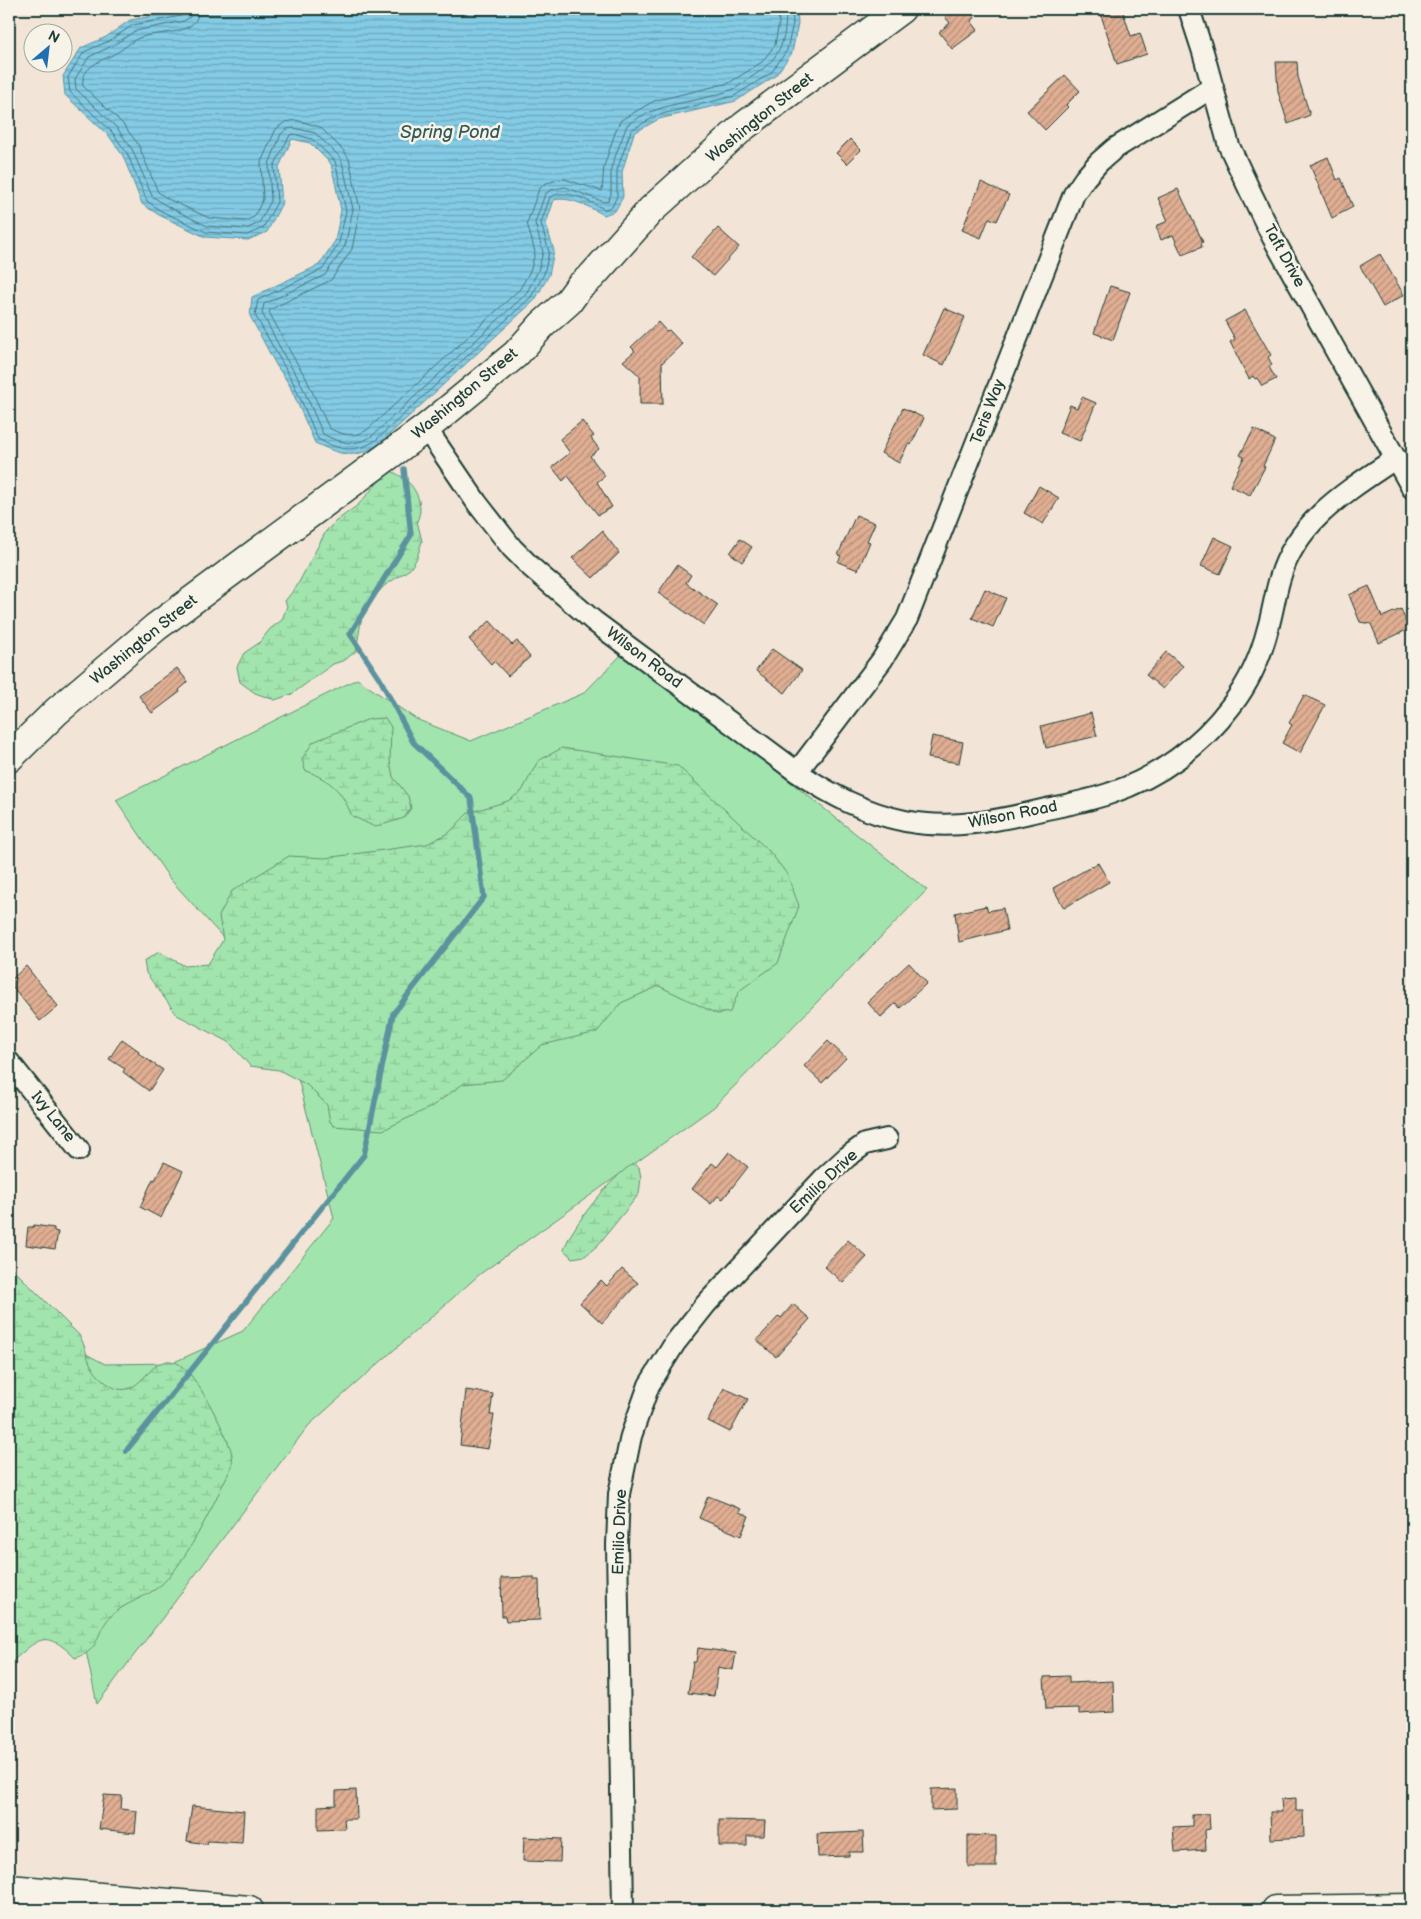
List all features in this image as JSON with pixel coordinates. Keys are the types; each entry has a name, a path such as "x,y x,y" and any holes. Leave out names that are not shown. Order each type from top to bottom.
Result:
{"main road":[{"name":"Washington Street","path":"9,758 57,711 156,627 426,428 516,354 542,325 568,302 579,287 592,276 652,210 744,126 902,9"},
{"path":"9,1889 248,1910"},
{"path":"1276,1910 1412,1908"}],"street":[{"name":"Taft Drive","path":"1189,9 1229,146 1250,193 1273,238 1412,488"},
{"name":"Teris Way","path":"798,772 882,660 907,619 1074,194 1089,172 1114,149 1213,87"},
{"name":"Wilson Road","path":"426,428 477,503 512,548 595,622 820,787 862,809 907,821 954,825 1003,820 1111,793 1177,760 1198,744 1232,705 1248,681 1260,653 1280,577 1290,553 1322,510 1396,458"},
{"name":"Ivy Lane","path":"9,1062 79,1150"},
{"name":"Emilio Drive","path":"623,1910 617,1545 619,1494 630,1436 649,1385 675,1343 706,1304 824,1178 847,1157 866,1144 887,1138"}],"shaded area":[{"path":"9,264 17,300 9,326"}],"green space":[{"path":"389,470 401,476 411,485 419,500 420,511 417,521 422,541 417,558 410,569 384,586 363,610 356,651 345,660 333,664 292,694 275,700 255,693 240,682 237,667 244,653 259,643 270,629 282,620 287,606 285,601 297,586 326,531 358,505"},
{"path":"625,651 927,890 714,1107 480,1274 309,1425 97,1704 16,1317 105,1364 172,1363 243,1331 334,1218 277,997 170,879 116,800 357,679 416,719 471,741 584,693"},
{"path":"385,718 391,727 390,761 393,777 408,796 411,808 404,818 375,827 352,816 339,792 329,782 305,770 302,759 313,742 369,719"},
{"path":"562,748 678,766 770,852 787,874 799,906 778,963 739,991 730,1012 717,1014 659,986 621,1003 597,1032 542,1045 502,1080 463,1084 431,1107 383,1130 334,1126 330,1122 327,1105 307,1085 279,1070 250,1066 229,1042 177,1015 146,973 144,961 159,952 185,966 208,964 223,940 219,916 232,891 289,856 325,858 427,844 450,832 468,813 508,801 522,791 538,761"},
{"path":"633,1164 639,1167 641,1178 639,1194 598,1245 585,1256 572,1258 564,1250 574,1229 604,1190"},
{"path":"9,1265 79,1335 94,1370 111,1386 118,1389 132,1387 154,1367 167,1361 178,1364 190,1374 212,1409 225,1435 230,1447 232,1466 192,1545 182,1560 156,1589 122,1607 110,1617 90,1651 75,1658 56,1642 41,1640 9,1664"}],"water":[{"name":"Spring Pond","path":"194,9 797,9 798,23 792,53 775,76 736,101 659,119 634,133 622,172 623,197 615,211 604,215 573,201 554,200 546,224 554,251 549,275 535,300 379,444 362,453 347,454 339,453 315,443 289,384 276,365 250,316 252,297 319,265 335,241 341,210 331,164 310,143 292,139 279,167 282,203 267,232 248,240 205,237 159,215 142,204 123,156 109,136 65,95 63,76 66,72 72,72 72,62 81,48 106,37 130,20"}],"building":[{"path":"957,9 968,9 975,18 971,21 978,30 952,49 939,32 950,23 945,17"},
{"path":"1099,9 1122,9 1131,36 1140,33 1147,54 1117,64"},
{"path":"1276,62 1297,62 1298,77 1310,115 1288,124 1278,92"},
{"path":"1065,75 1080,91 1066,105 1068,107 1045,130 1027,111"},
{"path":"850,139 861,150 847,164 836,153"},
{"path":"1328,157 1337,180 1341,178 1353,207 1332,218 1310,165"},
{"path":"981,182 1009,195 997,221 989,218 981,238 962,230"},
{"path":"1178,189 1203,242 1201,243 1202,247 1182,255 1173,235 1161,240 1156,226 1168,221 1158,198"},
{"path":"718,228 739,247 713,276 691,257"},
{"path":"1380,254 1404,295 1383,307 1360,266"},
{"path":"1110,286 1130,292 1113,340 1094,333"},
{"path":"944,308 965,317 944,365 923,355"},
{"path":"1245,310 1271,355 1268,357 1272,365 1269,367 1276,379 1262,386 1257,378 1255,379 1253,376 1249,379 1230,342 1235,339 1225,321"},
{"path":"658,322 666,331 669,330 682,344 662,363 663,404 640,404 640,376 623,361 635,351 631,347"},
{"path":"1082,397 1096,403 1080,441 1059,433 1070,405 1077,408"},
{"path":"903,408 924,418 911,445 908,444 899,463 881,453"},
{"path":"582,421 594,436 591,438 599,449 590,456 605,476 597,482 612,507 598,515 568,476 563,481 552,467 570,453 560,439"},
{"path":"1254,429 1275,440 1263,466 1265,467 1250,495 1230,486 1244,457 1240,455"},
{"path":"1039,486 1059,498 1043,524 1024,513"},
{"path":"856,515 875,523 867,541 870,542 858,570 838,562 841,556 838,555"},
{"path":"602,531 619,553 593,578 572,558"},
{"path":"1214,537 1233,546 1220,574 1201,566"},
{"path":"740,539 752,547 742,562 730,553"},
{"path":"677,565 691,575 686,583 718,605 704,625 658,593"},
{"path":"1369,586 1382,617 1401,609 1409,629 1379,643 1371,624 1360,622 1349,595"},
{"path":"985,589 1006,598 993,627 972,618"},
{"path":"490,621 512,645 517,641 530,657 508,676 494,661 491,664 469,639"},
{"path":"772,649 802,670 785,693 756,671"},
{"path":"1166,652 1183,666 1163,689 1146,675"},
{"path":"177,668 188,682 179,690 180,692 152,713 139,696"},
{"path":"1304,695 1325,705 1300,753 1282,743 1292,725 1289,723"},
{"path":"1091,713 1097,736 1046,748 1041,726"},
{"path":"932,736 963,742 959,763 928,758"},
{"path":"1098,863 1109,882 1064,908 1053,888"},
{"path":"986,906 988,911 1003,908 1007,930 959,942 955,913"},
{"path":"909,963 927,983 900,1008 896,1003 881,1017 867,1002"},
{"path":"26,966 58,1006 40,1021 9,982"},
{"path":"122,1039 139,1051 138,1053 163,1070 149,1091 123,1072 125,1069 109,1059"},
{"path":"828,1041 846,1058 822,1083 804,1066"},
{"path":"729,1152 748,1167 723,1199 718,1196 711,1204 692,1189 712,1163 717,1167"},
{"path":"164,1162 183,1171 161,1218 140,1207 153,1179 155,1180"},
{"path":"34,1225 54,1228 54,1231 58,1232 55,1249 26,1245 28,1227 33,1227"},
{"path":"848,1240 867,1257 843,1283 824,1266"},
{"path":"622,1269 638,1283 602,1323 580,1303 601,1280 607,1286"},
{"path":"793,1304 810,1319 776,1357 757,1340"},
{"path":"724,1388 748,1399 730,1432 708,1421"},
{"path":"466,1390 493,1394 490,1415 494,1415 488,1449 460,1445"},
{"path":"708,1496 741,1509 739,1512 749,1516 741,1536 699,1518"},
{"path":"534,1577 534,1580 539,1580 540,1620 506,1621 505,1616 502,1616 501,1578"},
{"path":"698,1648 736,1653 733,1670 718,1667 714,1696 688,1693 693,1662 696,1662"},
{"path":"1069,1676 1069,1683 1113,1681 1114,1712 1079,1714 1079,1708 1046,1709 1044,1677"},
{"path":"957,1788 957,1809 931,1810 931,1789"},
{"path":"356,1790 357,1819 344,1819 345,1829 318,1830 318,1806 336,1805 336,1791"},
{"path":"104,1795 122,1796 121,1809 137,1811 135,1833 99,1829"},
{"path":"1296,1798 1296,1811 1303,1811 1304,1837 1271,1839 1270,1812 1282,1812 1281,1799"},
{"path":"192,1806 244,1811 242,1843 208,1841 207,1844 187,1841"},
{"path":"1209,1814 1210,1829 1205,1830 1206,1850 1175,1852 1173,1827 1192,1826 1192,1815"},
{"path":"719,1820 765,1821 764,1836 747,1836 747,1846 719,1846"},
{"path":"863,1832 864,1852 849,1852 849,1856 818,1857 817,1834"},
{"path":"968,1835 996,1836 996,1867 968,1867"},
{"path":"524,1837 561,1839 560,1862 523,1861"}],"waterway":[{"path":"126,1451 364,1155 393,1014 484,897 471,798 413,742 380,679 350,634 411,535 404,469"}]}
